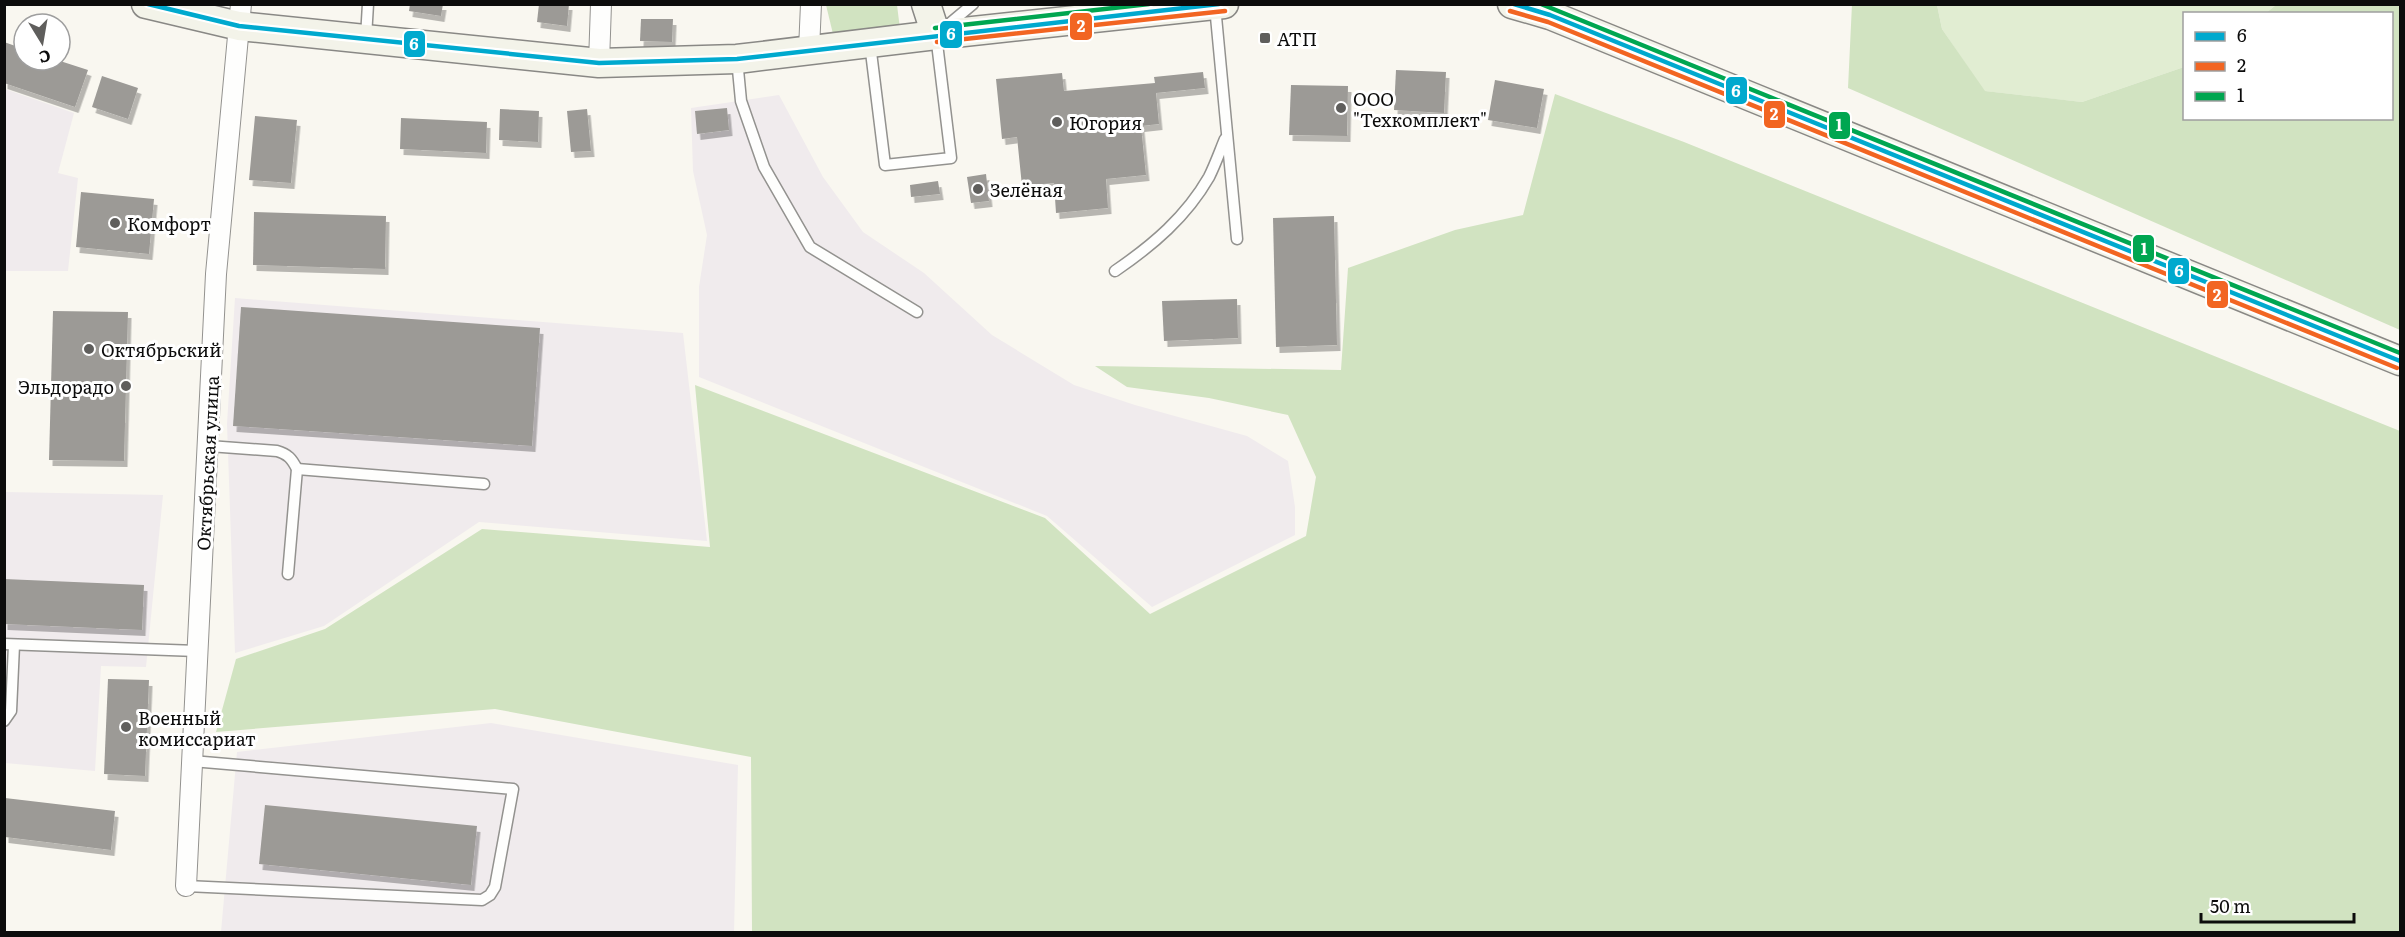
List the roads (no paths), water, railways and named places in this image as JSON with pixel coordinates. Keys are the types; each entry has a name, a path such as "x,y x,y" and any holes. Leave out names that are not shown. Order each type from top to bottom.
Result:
{"main road":[{"path":"146,4 240,15 365,39 599,63 737,59 1224,4"},
{"path":"926,4 936,35"},
{"path":"1512,4 1550,15 2400,360"}],"street":[{"path":"599,63 601,4"},
{"path":"808,50 811,4"},
{"name":"Октябрьская улица","path":"186,886 216,270 240,15"}],"lane":[{"path":"365,39 368,4"},
{"path":"870,43 885,165 951,158 936,35 973,4"},
{"path":"1215,5 1237,239"},
{"path":"737,59 741,101 764,167 810,247 917,312"},
{"path":"1115,272 1152,246 1184,214 1209,177 1227,136"},
{"path":"209,446 284,453 293,461 297,469 288,574"},
{"path":"297,469 484,484"},
{"path":"4,721 11,711 9,645 197,651"},
{"path":"186,886 482,900 490,895 495,887 513,789 192,761"}],"place":[{"name":"АТП","path":"1265,38"},
{"name":"ООО \"Техкомплект\"","path":"1341,108"},
{"name":"Югория","path":"1057,122"},
{"name":"Зелёная","path":"978,189"},
{"name":"Комфорт","path":"115,223"},
{"name":"Октябрьский","path":"89,349"},
{"name":"Эльдорадо","path":"126,386"},
{"name":"Военный комиссариат","path":"126,727"}]}
